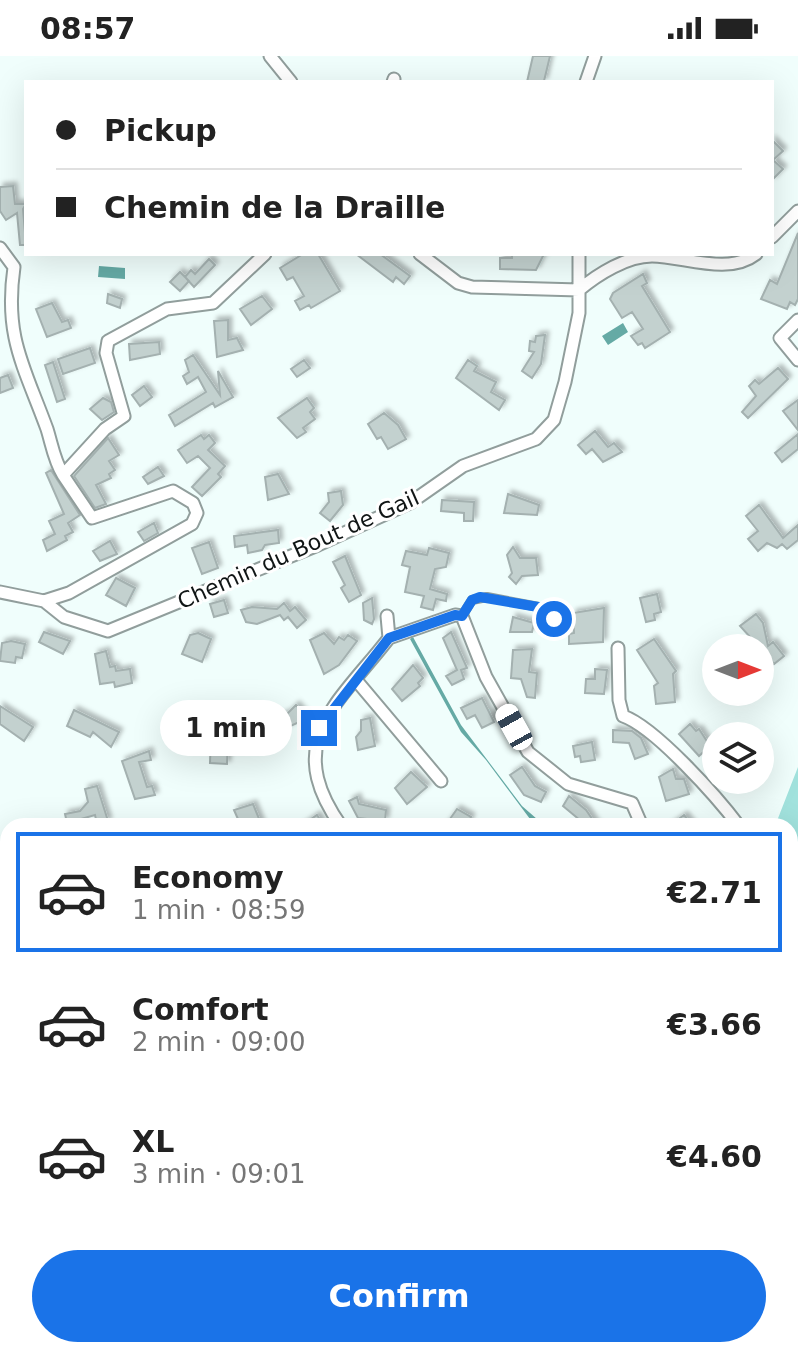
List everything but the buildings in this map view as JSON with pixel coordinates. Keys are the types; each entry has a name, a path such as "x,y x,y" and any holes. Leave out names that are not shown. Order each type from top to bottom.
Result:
{"street":[{"path":"270,56 289,80"},
{"path":"587,80 595,56"},
{"path":"774,235 798,211"},
{"path":"0,248 14,267 10,308 14,345 47,430 54,458 92,518 173,491 193,503 197,513 192,524 69,593 44,601 0,592"},
{"path":"63,475 105,429 124,416 106,353 108,341 167,309 213,303 263,256"},
{"path":"423,256 458,283 472,287 579,290 601,274 639,258 720,263 752,256"},
{"name":"Chemin du Bout de Gail","path":"44,601 64,617 108,631 318,545 410,503 463,466 524,447 554,420 571,355 579,290 579,256"},
{"path":"798,320 780,338 798,360"},
{"path":"337,818 314,773 319,728 389,638 455,615 462,616 486,677 528,752 568,784 632,803 639,818"},
{"path":"387,616 389,638"},
{"path":"618,648 619,700 623,716 640,725 696,775 732,818"},
{"path":"356,680 441,781"}],"lane":[{"path":"462,616 472,600 487,597 544,608 561,626"}],"shaded area":[{"path":"99,266 125,268 125,279 98,277"},
{"path":"623,323 628,332 608,345 602,336"},
{"path":"413,637 461,725 522,806 536,818 529,818 461,732 410,639"},
{"path":"798,767 798,818 778,818"}],"route":[{"path":"319,728 389,638 455,615 462,616 472,600 480,597 544,608 554,619"}]}
